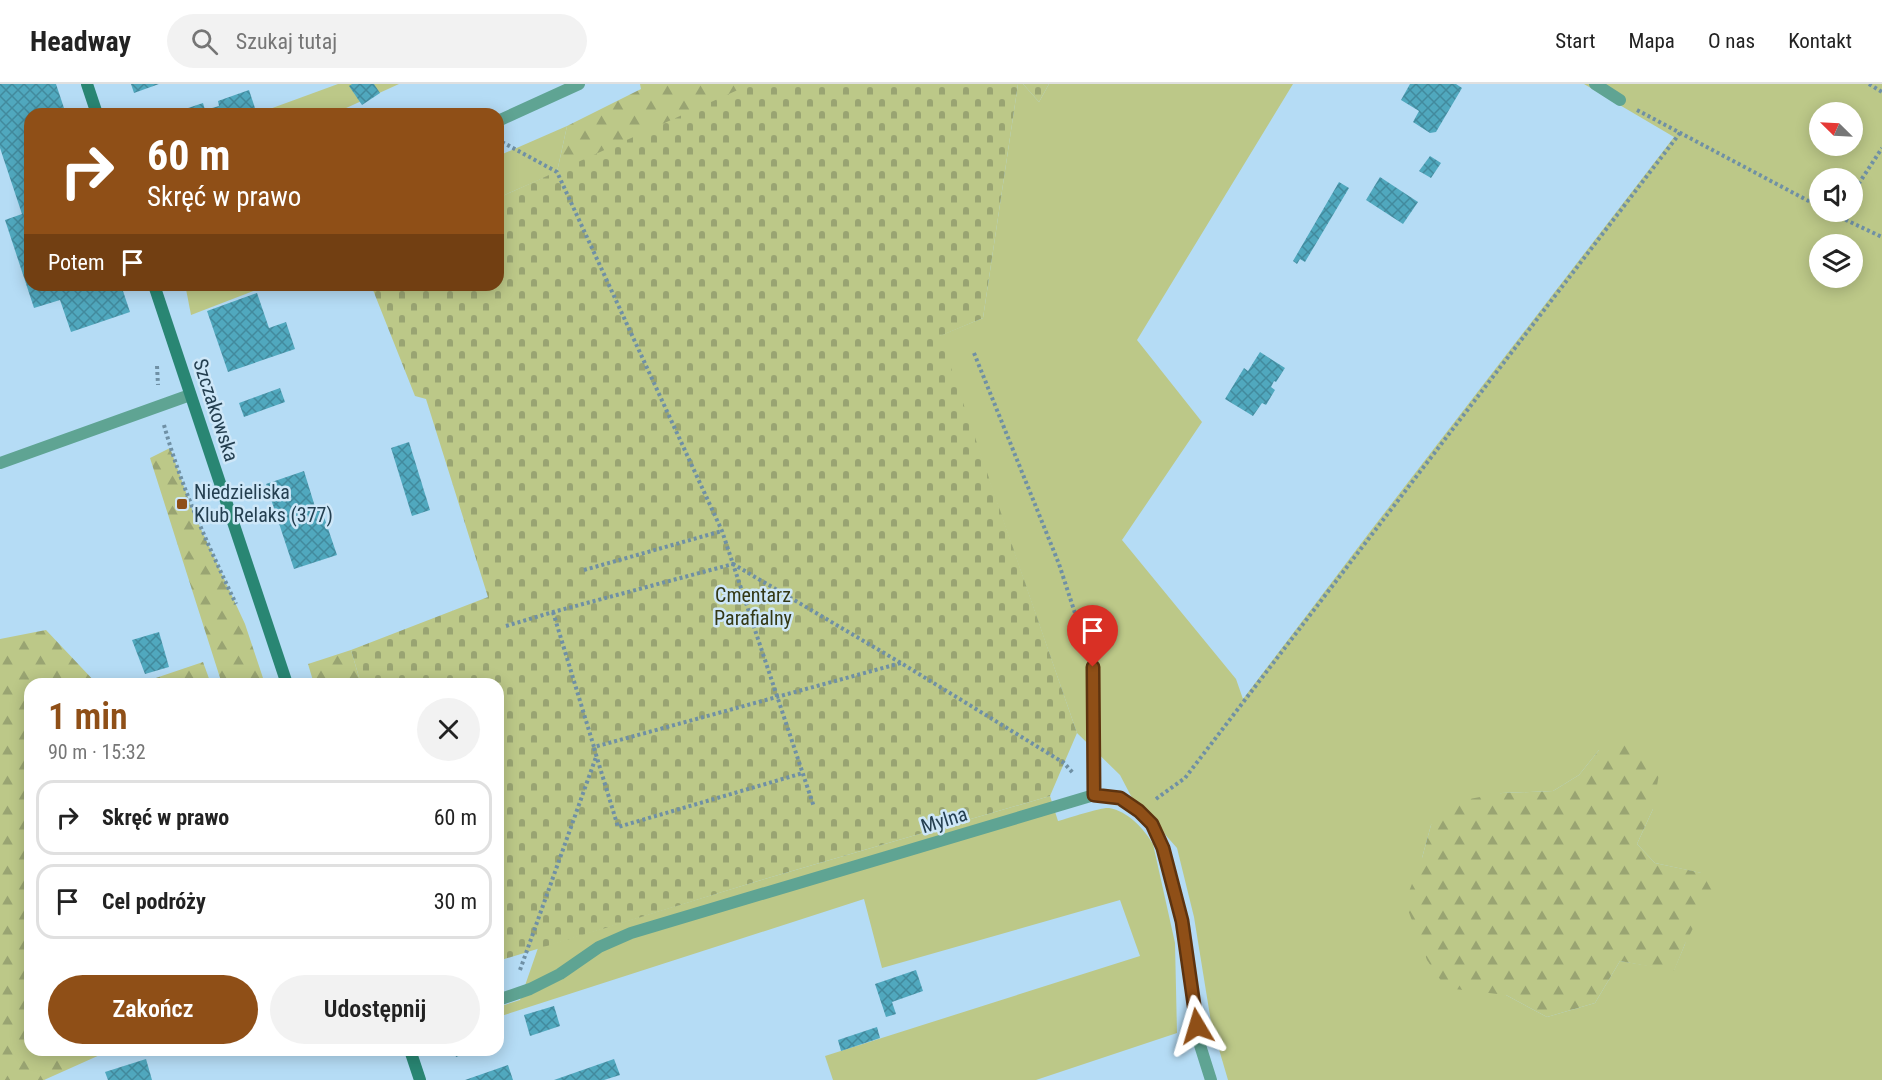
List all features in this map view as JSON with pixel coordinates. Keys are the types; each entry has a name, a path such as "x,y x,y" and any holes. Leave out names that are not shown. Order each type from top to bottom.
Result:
{"street":[{"path":"87,84 95,108"},
{"path":"504,118 579,84"},
{"path":"1594,84 1620,100"},
{"name":"Szczakowska","path":"156,291 285,678"},
{"path":"0,463 190,395"},
{"path":"1093,667 1094,795"},
{"name":"Mylna","path":"504,998 530,990 560,974 599,947 631,933 1094,795 1120,798 1139,811 1152,824 1163,848 1182,921 1199,1042 1211,1080"},
{"path":"412,1056 420,1080"}],"path":[{"path":"1869,84 1882,92"},
{"path":"1620,100 1809,201"},
{"path":"1139,811 1185,778 1680,133"},
{"path":"504,143 557,172 722,531 814,807"},
{"path":"1863,177 1882,148"},
{"path":"1850,222 1882,237"},
{"path":"974,352 1059,564 1093,667"},
{"path":"157,365 159,406 170,448 193,512 240,614"},
{"path":"584,570 722,531"},
{"path":"506,626 733,564 1064,763 1094,795"},
{"path":"553,612 618,827 803,773"},
{"path":"594,747 900,663"},
{"path":"504,998 596,757"}],"green space":[{"path":"338,84 399,84 346,108 272,108"},
{"path":"640,84 772,84 557,172 567,126 641,89"},
{"name":"Cmentarz Parafialny","path":"751,84 1018,84 983,318 940,336 1077,733 1050,796 758,881 504,959 504,678 359,678 351,650 488,597 426,399 415,396 373,291 504,291 504,195"},
{"path":"1018,84 1023,84 1039,102 1049,84 1293,84 1137,340 1202,422 1122,540 1236,679 1243,699 1674,137 1584,84 1882,84 1882,1080 1228,1080 1211,1022 1194,917 1177,848 1131,796 1120,775 1077,733 939,336 983,318","holes":["1599,750 1653,809 1637,844 1655,863 1701,873 1685,944 1674,970 1620,961 1595,1003 1547,1017 1506,995 1422,858 1431,825 1502,793 1553,791 1579,775"]},
{"path":"1023,84 1049,84 1039,102"},
{"path":"567,126 557,172 504,195 504,153"},
{"path":"186,291 253,291 191,315"},
{"path":"170,448 193,512 245,624 263,678 220,678 150,458"},
{"path":"46,630 91,678 24,678 24,1056 98,1056 44,1080 0,1080 0,639"},
{"path":"351,650 359,678 312,678 308,664"},
{"path":"203,662 209,678 156,678"},
{"path":"1628,741 1659,774 1653,809 1637,844 1655,863 1702,873 1712,891 1674,971 1620,961 1595,1003 1547,1017 1506,995 1446,988 1427,960 1405,902 1422,858 1431,825 1453,802 1502,793 1553,791 1579,775 1599,750"},
{"path":"1050,796 1058,821 1105,808 1116,810 1135,822 1153,844 1175,943 1177,1033 1036,1080 833,1080 825,1056 1140,956 1120,900 882,968 864,899 504,1015 504,1005 520,1000 538,948"}],"building":[{"path":"0,84 56,84 64,108 24,108 24,278 5,220 22,214 0,148"},
{"path":"131,84 159,84 134,93"},
{"path":"374,84 380,93 362,105 349,86"},
{"path":"1410,84 1456,84 1462,88 1436,132 1430,133 1413,122 1419,111 1401,100"},
{"path":"249,90 255,108 212,108 219,106 218,101"},
{"path":"203,103 204,108 188,108"},
{"path":"1430,156 1441,163 1431,178 1419,171"},
{"path":"1380,177 1418,202 1403,224 1366,200"},
{"path":"1339,182 1349,188 1305,262 1300,259 1297,264 1293,261"},
{"path":"28,291 123,291 130,312 71,332 60,300 34,308"},
{"path":"257,293 269,328 286,322 295,349 228,372 207,311"},
{"path":"1260,352 1285,368 1276,382 1274,381 1271,387 1275,390 1266,405 1262,403 1253,416 1225,399 1244,368 1248,371"},
{"path":"280,388 285,402 244,417 239,403"},
{"path":"409,442 430,510 412,516 391,448"},
{"path":"304,471 316,510 321,508 337,555 294,569 266,484"},
{"path":"159,632 169,667 145,674 132,640"},
{"path":"916,970 923,991 892,1002 896,1014 886,1017 875,984"},
{"path":"554,1006 560,1026 530,1036 524,1015"},
{"path":"877,1027 880,1038 841,1051 838,1040"},
{"path":"146,1059 152,1080 108,1080 105,1072"},
{"path":"614,1059 620,1075 604,1080 554,1080"},
{"path":"508,1065 513,1080 465,1080"}],"place":[{"name":"Niedzieliska Klub Relaks (377)","path":"182,504"}],"route":[{"path":"1093,667 1094,795 1120,798 1139,811 1152,824 1163,848 1182,921 1197,1026"}]}
